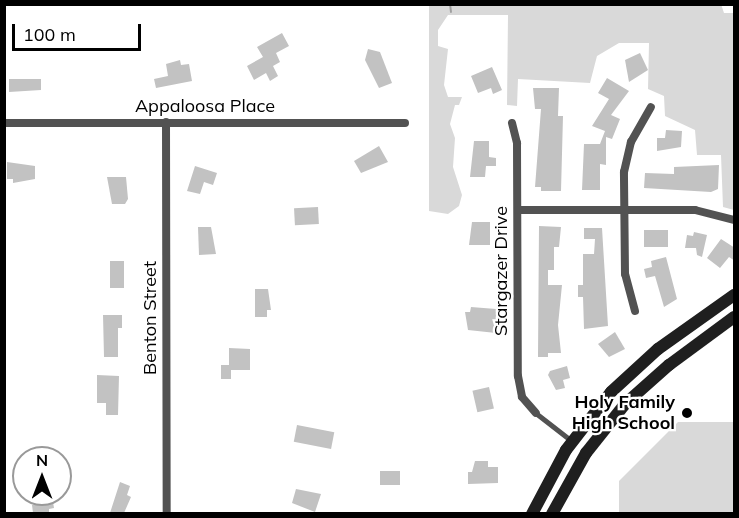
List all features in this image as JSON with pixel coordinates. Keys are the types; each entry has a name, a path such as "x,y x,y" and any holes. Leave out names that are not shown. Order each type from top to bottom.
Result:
{"main road":[{"path":"532,513 572,441 623,379 735,295"},
{"path":"552,513 586,453 625,404 663,370 735,317"}],"street":[{"path":"635,310 625,273 626,158 651,107"},
{"name":"Benton Street","path":"166,122 167,513"},
{"name":"Appaloosa Place","path":"4,123 405,123"},
{"name":"Stargazer Drive","path":"512,123 517,143 518,376 522,397 536,413"},
{"path":"518,210 695,210 735,220"}],"lane":[{"path":"536,413 572,441"}],"shaded area":[{"path":"721,4 724,13 734,13 734,210 723,207 721,155 697,155 695,130 665,116 664,96 648,89 649,43 619,43 597,56 590,83 518,79 517,106 507,105 508,15 448,15 438,30 438,46 448,49 444,85 448,97 462,97 459,105 455,105 450,124 455,138 453,167 462,195 459,206 448,214 429,211 429,5"},
{"path":"678,422 734,422 734,513 619,513 619,481"}],"building":[{"path":"282,33 289,46 276,53 280,62 273,66 278,76 270,81 266,73 254,80 247,66 263,57 257,47"},
{"path":"368,49 380,52 392,83 379,88 365,60"},
{"path":"640,53 648,70 629,82 625,60"},
{"path":"180,60 181,65 189,64 192,81 156,88 154,79 168,76 166,64"},
{"path":"492,67 502,90 493,94 491,88 478,93 471,76"},
{"path":"607,78 629,91 611,115 620,119 612,139 606,137 606,165 600,164 600,190 582,190 584,144 600,144 605,131 592,126 609,99 598,93"},
{"path":"9,79 41,79 41,90 9,92"},
{"path":"533,88 559,88 558,116 563,116 561,191 541,191 541,187 535,187 541,109 535,109"},
{"path":"666,130 682,131 681,147 657,151 657,138 665,138"},
{"path":"474,141 489,141 489,157 496,158 496,166 486,166 485,177 470,177"},
{"path":"379,146 388,162 361,173 354,161"},
{"path":"7,162 35,166 35,179 13,183 13,179 7,179"},
{"path":"719,165 718,189 711,192 644,188 645,173 674,174 674,167"},
{"path":"195,166 217,173 213,185 204,182 200,194 187,191"},
{"path":"107,177 126,177 128,199 125,204 112,204"},
{"path":"318,207 319,224 295,225 294,208"},
{"path":"472,222 490,222 490,245 469,245"},
{"path":"539,226 561,227 559,247 554,247 554,270 548,270 548,285 562,285 558,325 561,353 548,353 548,357 538,357"},
{"path":"198,227 211,227 216,254 199,255"},
{"path":"584,228 602,228 608,326 584,329 583,297 578,297 578,285 583,285 583,254 594,254 595,239 584,239"},
{"path":"644,230 668,230 668,247 644,247"},
{"path":"694,232 707,235 702,257 697,255 696,248 685,248 687,235 693,236"},
{"path":"721,239 735,248 735,261 729,257 720,268 707,258"},
{"path":"666,257 677,299 664,307 655,276 646,278 644,269 652,267 651,261"},
{"path":"110,261 124,261 124,288 110,288"},
{"path":"255,289 268,289 271,310 267,310 267,317 255,317"},
{"path":"471,307 496,309 496,333 468,330 465,312 470,312"},
{"path":"103,315 122,315 122,328 118,328 118,357 104,357"},
{"path":"615,332 625,349 609,357 598,344"},
{"path":"229,348 250,349 250,370 231,370 231,379 221,379 221,365 229,365"},
{"path":"567,366 570,378 563,380 565,388 556,390 548,375 550,371"},
{"path":"97,375 119,376 118,415 106,415 106,403 97,403"},
{"path":"489,387 494,408 477,412 472,391"},
{"path":"297,425 334,432 331,449 294,442"},
{"path":"475,461 488,461 488,467 498,467 498,483 468,484 468,472 472,472"},
{"path":"380,471 400,471 400,485 380,485"},
{"path":"120,482 130,486 127,495 131,497 124,513 110,513"},
{"path":"296,489 321,494 315,512 292,503"},
{"path":"32,506 54,506 54,508 49,509 49,513 33,513"}],"waterway":[{"path":"450,4 451,12"}],"place":[{"name":"Holy Family High School","path":"687,413"}]}
